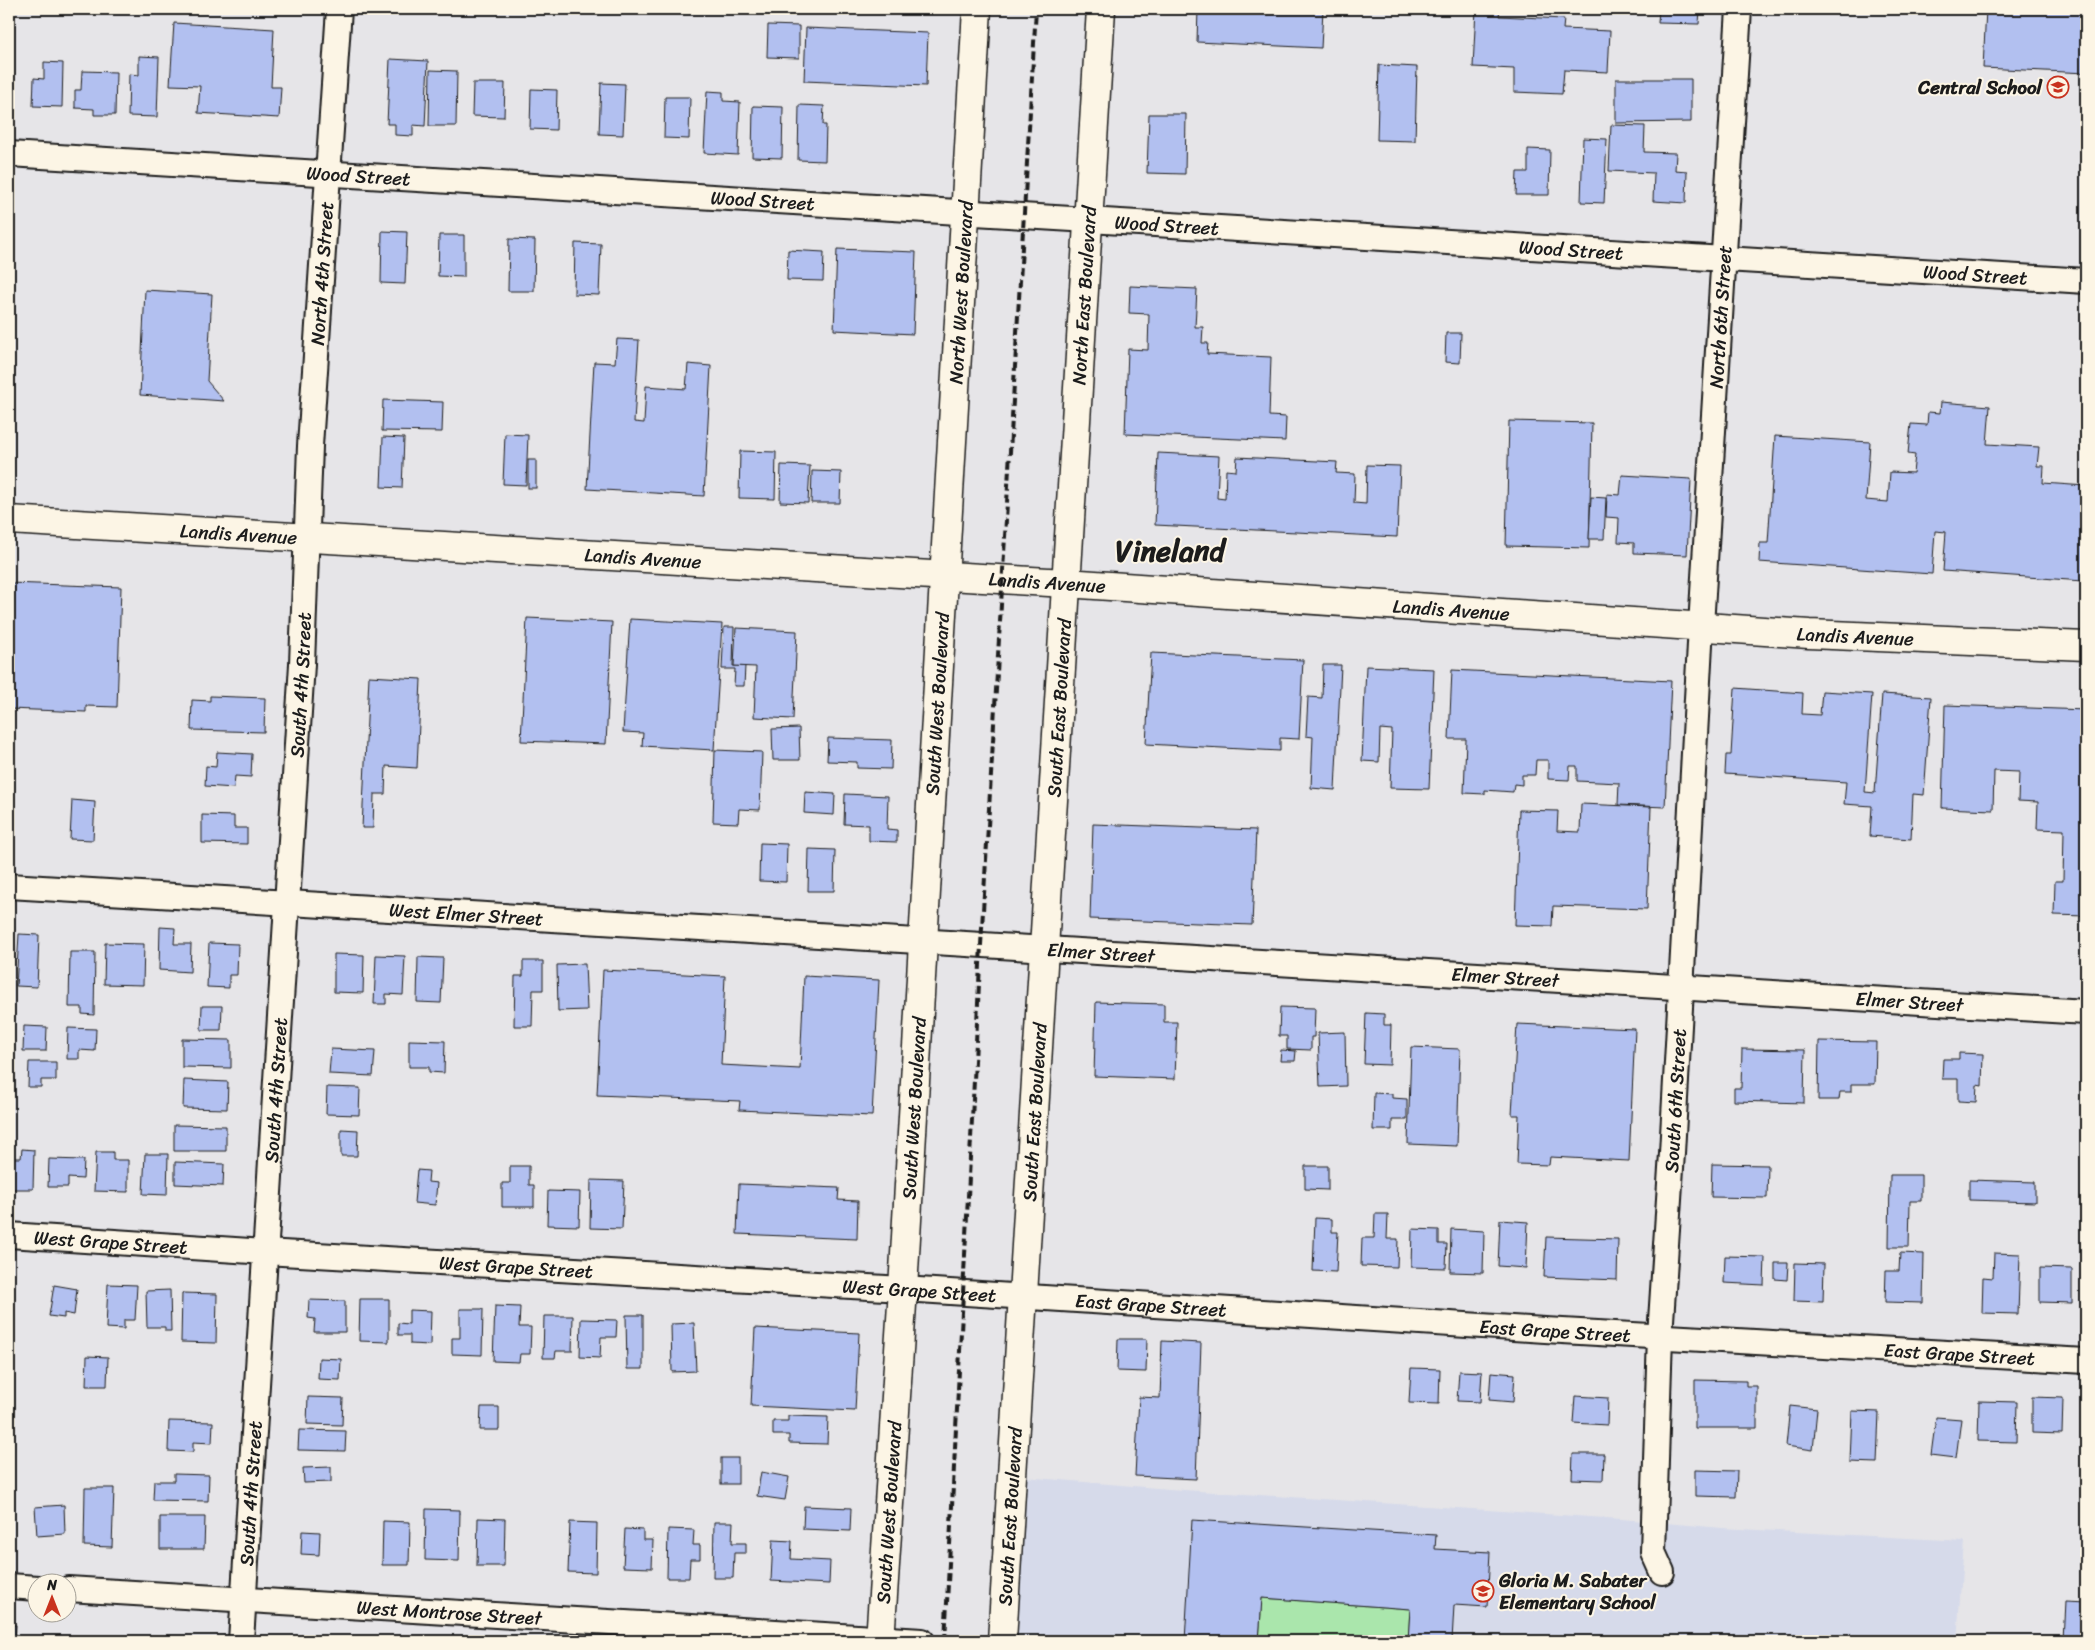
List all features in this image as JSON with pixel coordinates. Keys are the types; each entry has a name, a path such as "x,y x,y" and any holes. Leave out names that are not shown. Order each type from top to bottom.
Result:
{"main road":[{"name":"North West Boulevard","path":"944,576 977,9"},
{"name":"North East Boulevard","path":"1066,583 1102,9"},
{"name":"Landis Avenue","path":"9,520 1066,583 1809,634 2086,646"},
{"name":"South West Boulevard","path":"880,1640 924,942 944,576"},
{"name":"South East Boulevard","path":"1002,1641 1066,583"}],"street":[{"name":"North 4th Street","path":"308,538 310,446 339,9"},
{"name":"North 6th Street","path":"1701,626 1739,9"},
{"name":"Wood Street","path":"9,154 328,173 536,188 1088,219 2086,281"},
{"name":"South 4th Street","path":"241,1641 308,538"},
{"name":"South 6th Street","path":"1662,1572 1653,1552 1660,1336 1682,986 1701,626"},
{"name":"West Elmer Street","path":"9,886 924,942"},
{"name":"Elmer Street","path":"924,942 1682,986 2086,1012"},
{"name":"West Grape Street","path":"9,1235 265,1252 1023,1296"},
{"name":"East Grape Street","path":"1023,1296 2086,1361"},
{"path":"9,1586 28,1587"},
{"name":"West Montrose Street","path":"78,1590 880,1640 922,1641"}],"shaded area":[{"name":"Gloria M. Sabater Elementary School","path":"1012,1476 1169,1489 1621,1519 1722,1528 1964,1541 1957,1641 1002,1641"}],"green space":[{"path":"1262,1598 1410,1609 1408,1641 1259,1641"}],"building":[{"path":"1198,9 1323,9 1321,48 1197,42"},
{"path":"1476,9 1500,9 1499,16 1564,19 1563,29 1610,31 1608,72 1564,70 1562,94 1514,92 1514,69 1473,67"},
{"path":"1659,9 1700,9 1699,24 1658,23"},
{"path":"1986,9 2086,9 2086,73 1983,68"},
{"path":"174,23 274,29 271,87 281,87 279,118 198,113 200,86 170,85"},
{"path":"768,25 799,26 799,58 767,57"},
{"path":"806,28 928,33 926,86 804,81"},
{"path":"139,56 159,57 157,117 128,116 129,74 139,75"},
{"path":"390,59 428,61 425,126 413,125 413,136 395,135 395,124 387,124"},
{"path":"44,62 63,63 62,107 33,106 34,78 44,79"},
{"path":"1379,65 1417,67 1415,141 1377,140"},
{"path":"430,70 457,71 456,126 429,126"},
{"path":"82,71 116,72 115,115 94,115 94,109 75,108 75,90 81,90"},
{"path":"1616,79 1691,79 1691,122 1616,123"},
{"path":"473,83 505,83 504,117 472,116"},
{"path":"601,83 625,84 623,135 599,134"},
{"path":"531,89 557,90 556,130 530,129"},
{"path":"707,91 723,92 723,101 740,102 738,155 704,153"},
{"path":"665,97 690,97 689,139 664,138"},
{"path":"799,105 824,106 823,125 826,125 825,161 798,160"},
{"path":"753,106 783,107 782,158 752,157"},
{"path":"1149,114 1186,114 1185,174 1147,173"},
{"path":"1611,125 1645,126 1644,152 1676,153 1675,170 1687,171 1686,203 1653,201 1654,173 1609,171"},
{"path":"1583,138 1607,139 1604,203 1581,202"},
{"path":"1528,149 1550,150 1549,195 1516,195 1517,172 1528,172"},
{"path":"382,231 407,232 405,284 381,283"},
{"path":"439,235 464,235 464,277 438,276"},
{"path":"509,239 535,240 534,291 508,291"},
{"path":"575,243 601,244 599,295 574,294"},
{"path":"837,249 916,252 913,334 834,330"},
{"path":"788,250 824,252 823,281 787,280"},
{"path":"1130,286 1197,289 1195,327 1203,327 1202,343 1208,343 1207,354 1271,357 1269,416 1286,417 1285,441 1125,434 1128,349 1148,350 1149,314 1129,313"},
{"path":"145,290 212,294 207,381 224,401 140,395"},
{"path":"1446,333 1461,333 1460,363 1445,362"},
{"path":"2085,333 2086,437 2081,437"},
{"path":"617,339 639,340 634,422 644,423 646,386 686,389 688,364 711,366 704,496 587,489 594,362 615,363"},
{"path":"383,400 443,402 442,432 382,431"},
{"path":"1941,402 1990,406 1987,444 2039,447 2037,466 2044,466 2043,483 2086,486 2083,581 1943,571 1946,532 1935,531 1932,574 1759,562 1760,543 1768,543 1775,436 1870,442 1866,500 1888,502 1890,472 1913,473 1915,455 1908,454 1911,424 1927,425 1928,412 1940,413"},
{"path":"1509,421 1592,423 1589,548 1506,546"},
{"path":"505,434 528,435 526,485 503,484"},
{"path":"383,437 404,438 402,488 381,487"},
{"path":"740,451 776,452 775,499 739,498"},
{"path":"1158,453 1219,456 1217,498 1225,499 1226,470 1236,471 1237,457 1337,462 1336,473 1355,474 1354,503 1366,504 1367,465 1400,466 1397,537 1155,525"},
{"path":"528,460 536,460 536,488 528,488"},
{"path":"781,465 810,466 808,503 780,502"},
{"path":"812,471 841,472 840,503 811,503"},
{"path":"1622,475 1691,479 1687,555 1634,553 1634,543 1618,542 1619,518 1606,517 1607,494 1620,495"},
{"path":"1591,497 1606,498 1604,539 1589,539"},
{"path":"9,583 121,587 117,707 86,706 86,712 9,709"},
{"path":"527,618 612,622 606,744 521,741"},
{"path":"630,619 722,624 714,750 642,746 643,733 623,732"},
{"path":"724,627 734,627 733,666 745,666 744,686 734,686 735,669 722,669"},
{"path":"736,628 797,631 793,719 754,717 756,667 734,666"},
{"path":"1151,653 1303,660 1299,739 1280,738 1280,751 1146,744"},
{"path":"1323,665 1341,665 1335,790 1311,788 1313,737 1306,736 1308,697 1322,698"},
{"path":"1366,666 1434,669 1429,789 1390,788 1392,730 1380,729 1379,762 1362,761"},
{"path":"1452,670 1671,681 1665,807 1618,805 1619,783 1577,781 1577,766 1570,766 1569,780 1548,779 1548,760 1536,760 1535,775 1522,775 1522,785 1514,784 1513,792 1485,790 1485,794 1464,793 1466,739 1449,739"},
{"path":"369,676 421,679 417,768 386,766 385,794 374,794 373,828 362,828"},
{"path":"1735,688 1803,693 1802,714 1820,715 1822,691 1872,694 1865,792 1875,793 1882,694 1931,697 1924,795 1913,794 1911,839 1870,836 1872,806 1844,804 1846,782 1725,774 1726,755 1731,755"},
{"path":"210,696 265,698 264,732 191,730 192,700 210,701"},
{"path":"1945,705 2086,710 2086,916 2054,915 2055,881 2063,881 2064,830 2037,829 2038,802 2018,801 2019,772 1994,771 1993,810 1942,808"},
{"path":"799,728 800,760 773,760 772,729"},
{"path":"828,738 892,740 891,769 857,768 857,762 827,761"},
{"path":"715,750 762,752 760,810 739,809 738,823 713,822"},
{"path":"217,752 252,754 251,777 235,776 234,788 205,786 206,766 216,767"},
{"path":"805,792 835,794 834,815 804,813"},
{"path":"845,794 888,796 887,829 897,830 897,842 869,841 869,825 844,824"},
{"path":"72,800 95,802 93,840 70,839"},
{"path":"1581,804 1651,807 1647,909 1553,906 1552,926 1515,925 1519,810 1558,811 1557,831 1580,832"},
{"path":"202,815 234,816 234,828 247,828 247,844 202,843"},
{"path":"1093,824 1256,830 1252,925 1090,919"},
{"path":"760,843 787,844 786,882 759,881"},
{"path":"809,849 835,850 834,891 808,891"},
{"path":"160,927 175,928 174,944 191,944 190,972 159,970"},
{"path":"19,934 39,935 37,987 16,986"},
{"path":"105,943 144,944 143,985 104,984"},
{"path":"209,943 238,944 237,975 229,975 229,988 207,987"},
{"path":"70,952 95,952 94,1015 82,1014 82,1007 69,1007"},
{"path":"334,954 364,955 363,993 334,992"},
{"path":"376,955 405,956 403,995 386,994 386,1004 374,1004"},
{"path":"418,957 443,958 441,1003 417,1002"},
{"path":"523,961 543,961 543,990 533,990 532,1026 514,1026 515,976 523,976"},
{"path":"585,964 587,1010 558,1011 557,965"},
{"path":"603,970 725,976 721,1065 800,1069 804,976 879,980 872,1116 739,1110 740,1101 597,1095"},
{"path":"1096,1002 1164,1004 1164,1022 1177,1022 1175,1079 1094,1076"},
{"path":"202,1006 222,1006 221,1030 201,1030"},
{"path":"1280,1007 1315,1008 1314,1037 1311,1037 1311,1050 1287,1049 1287,1036 1279,1036"},
{"path":"1366,1013 1384,1014 1384,1025 1391,1025 1390,1065 1364,1064"},
{"path":"1517,1024 1635,1029 1629,1161 1550,1157 1549,1165 1517,1164 1519,1115 1512,1115"},
{"path":"24,1026 47,1027 46,1051 23,1051"},
{"path":"68,1028 96,1029 95,1051 79,1050 79,1059 67,1059"},
{"path":"1345,1032 1346,1086 1320,1087 1318,1033"},
{"path":"182,1039 231,1040 231,1068 182,1067"},
{"path":"409,1040 445,1041 444,1073 429,1072 429,1067 409,1067"},
{"path":"1819,1041 1876,1042 1875,1084 1851,1084 1851,1092 1840,1092 1839,1100 1818,1100"},
{"path":"1411,1047 1460,1049 1457,1146 1408,1144"},
{"path":"331,1049 375,1051 373,1076 329,1074"},
{"path":"1742,1049 1805,1050 1804,1103 1734,1101 1734,1088 1741,1088"},
{"path":"1281,1050 1296,1051 1295,1061 1280,1061"},
{"path":"1959,1053 1983,1054 1982,1086 1977,1085 1976,1102 1958,1101 1958,1079 1942,1079 1943,1059 1959,1059"},
{"path":"29,1062 56,1062 56,1080 41,1080 41,1087 28,1087"},
{"path":"184,1080 228,1082 227,1109 183,1108"},
{"path":"327,1087 360,1088 359,1115 326,1114"},
{"path":"1374,1093 1392,1094 1392,1098 1407,1099 1407,1120 1392,1120 1392,1130 1373,1130"},
{"path":"174,1125 226,1126 226,1151 174,1151"},
{"path":"341,1129 358,1130 357,1156 341,1156"},
{"path":"22,1149 34,1150 33,1189 9,1189 9,1158 21,1158"},
{"path":"96,1152 113,1152 113,1160 128,1160 128,1192 94,1191"},
{"path":"145,1154 168,1154 167,1195 143,1194"},
{"path":"49,1159 84,1160 83,1179 68,1178 68,1187 48,1187"},
{"path":"175,1162 224,1164 223,1186 175,1184"},
{"path":"1712,1164 1768,1165 1767,1198 1711,1197"},
{"path":"510,1166 529,1166 529,1185 534,1185 534,1207 502,1207 502,1183 510,1183"},
{"path":"1305,1166 1328,1166 1328,1190 1305,1189"},
{"path":"417,1170 429,1171 428,1182 437,1183 435,1205 414,1203"},
{"path":"1890,1175 1921,1175 1921,1201 1910,1201 1909,1247 1889,1247"},
{"path":"591,1180 624,1181 622,1229 590,1228"},
{"path":"1969,1180 2035,1182 2035,1202 1969,1200"},
{"path":"739,1184 839,1188 838,1200 858,1201 857,1239 737,1234"},
{"path":"548,1191 580,1192 579,1226 547,1225"},
{"path":"1375,1214 1388,1214 1387,1239 1398,1239 1397,1267 1361,1266 1362,1238 1374,1238"},
{"path":"1315,1218 1332,1219 1332,1232 1338,1232 1336,1272 1313,1271"},
{"path":"1500,1220 1528,1222 1526,1268 1498,1266"},
{"path":"1412,1229 1439,1230 1439,1244 1447,1244 1446,1268 1411,1267"},
{"path":"1451,1229 1484,1231 1483,1273 1450,1272"},
{"path":"1546,1237 1618,1239 1617,1280 1544,1277"},
{"path":"1900,1253 1924,1254 1923,1303 1885,1302 1886,1271 1899,1271"},
{"path":"1994,1253 2020,1254 2018,1314 1982,1313 1983,1277 1993,1278"},
{"path":"1725,1256 1765,1257 1764,1285 1724,1283"},
{"path":"1775,1263 1788,1263 1787,1280 1775,1279"},
{"path":"1795,1263 1824,1264 1823,1302 1794,1301"},
{"path":"2040,1268 2072,1269 2072,1303 2040,1302"},
{"path":"2083,1282 2086,1282 2086,1309 2083,1309"},
{"path":"108,1284 137,1285 135,1320 124,1320 124,1329 106,1328"},
{"path":"54,1285 77,1289 74,1315 64,1313 64,1318 49,1316"},
{"path":"170,1290 171,1331 165,1331 165,1327 147,1327 146,1291"},
{"path":"182,1293 217,1294 216,1343 181,1342"},
{"path":"360,1299 389,1299 389,1342 359,1341"},
{"path":"309,1300 345,1301 345,1332 314,1332 315,1319 308,1318"},
{"path":"495,1306 520,1307 519,1327 531,1327 530,1354 520,1354 519,1362 493,1361"},
{"path":"460,1309 483,1309 482,1355 452,1354 452,1338 460,1338"},
{"path":"409,1310 431,1311 430,1345 410,1344 410,1335 398,1335 398,1323 409,1324"},
{"path":"626,1315 643,1315 643,1369 627,1369"},
{"path":"544,1316 573,1316 572,1351 556,1351 555,1358 543,1358"},
{"path":"581,1319 617,1320 616,1337 601,1337 600,1358 580,1357"},
{"path":"694,1323 696,1371 672,1372 671,1324"},
{"path":"755,1328 859,1333 855,1411 751,1406"},
{"path":"1118,1339 1147,1339 1146,1372 1117,1371"},
{"path":"1162,1341 1201,1343 1196,1479 1135,1476 1139,1397 1160,1398"},
{"path":"87,1356 108,1357 107,1386 86,1386"},
{"path":"319,1358 341,1359 340,1380 318,1379"},
{"path":"1411,1368 1440,1369 1439,1404 1409,1403"},
{"path":"1459,1371 1482,1372 1480,1402 1457,1401"},
{"path":"1491,1372 1515,1374 1513,1402 1489,1400"},
{"path":"1695,1380 1746,1381 1746,1386 1757,1386 1757,1428 1695,1428"},
{"path":"1575,1396 1608,1398 1607,1425 1573,1423"},
{"path":"308,1397 343,1398 342,1425 307,1424"},
{"path":"2032,1397 2063,1398 2062,1434 2032,1433"},
{"path":"1979,1401 2017,1402 2016,1442 1978,1441"},
{"path":"1790,1406 1817,1409 1813,1450 1786,1446"},
{"path":"481,1407 499,1407 499,1430 480,1430"},
{"path":"1852,1411 1879,1412 1877,1463 1850,1462"},
{"path":"788,1416 828,1417 827,1444 789,1443 789,1435 773,1435 773,1421 788,1421"},
{"path":"1936,1417 1961,1419 1956,1458 1931,1455"},
{"path":"169,1421 213,1422 212,1443 193,1442 193,1452 168,1451"},
{"path":"299,1430 346,1431 345,1451 298,1450"},
{"path":"1573,1454 1604,1454 1603,1480 1572,1479"},
{"path":"721,1458 738,1458 738,1484 721,1484"},
{"path":"331,1467 331,1482 304,1483 303,1468"},
{"path":"1695,1470 1737,1471 1736,1497 1695,1496"},
{"path":"761,1472 789,1477 785,1500 757,1496"},
{"path":"174,1474 209,1475 208,1501 153,1500 154,1481 174,1481"},
{"path":"85,1488 114,1488 112,1547 84,1546"},
{"path":"64,1505 65,1534 37,1536 35,1507"},
{"path":"804,1506 851,1508 850,1531 803,1529"},
{"path":"426,1509 460,1510 459,1561 425,1560"},
{"path":"160,1517 205,1517 204,1549 160,1549"},
{"path":"478,1518 505,1519 504,1566 477,1566"},
{"path":"1192,1520 1436,1535 1435,1549 1490,1552 1487,1607 1454,1605 1452,1641 1408,1641 1410,1609 1262,1598 1259,1641 1185,1641"},
{"path":"383,1521 410,1522 409,1565 382,1565"},
{"path":"570,1522 597,1523 596,1573 568,1572"},
{"path":"714,1522 733,1522 732,1543 746,1543 746,1553 734,1553 733,1578 713,1578"},
{"path":"625,1529 643,1530 643,1540 653,1540 652,1568 623,1567"},
{"path":"668,1529 694,1530 693,1545 700,1545 700,1559 690,1559 689,1578 667,1578"},
{"path":"302,1531 320,1532 319,1555 301,1554"},
{"path":"773,1540 792,1541 791,1559 830,1561 829,1584 771,1581"},
{"path":"2065,1602 2086,1603 2086,1641 2063,1641"},
{"path":"9,1625 16,1625 15,1641 9,1641"},
{"path":"79,1636 121,1638 121,1641 79,1641"}],"railway":[{"path":"945,1641 981,945 1036,9"}],"place":[{"name":"Central School","path":"2058,87"},
{"name":"Gloria M. Sabater Elementary School","path":"1483,1591"}],"district":[{"name":"Vineland","path":"1170,551"}]}
